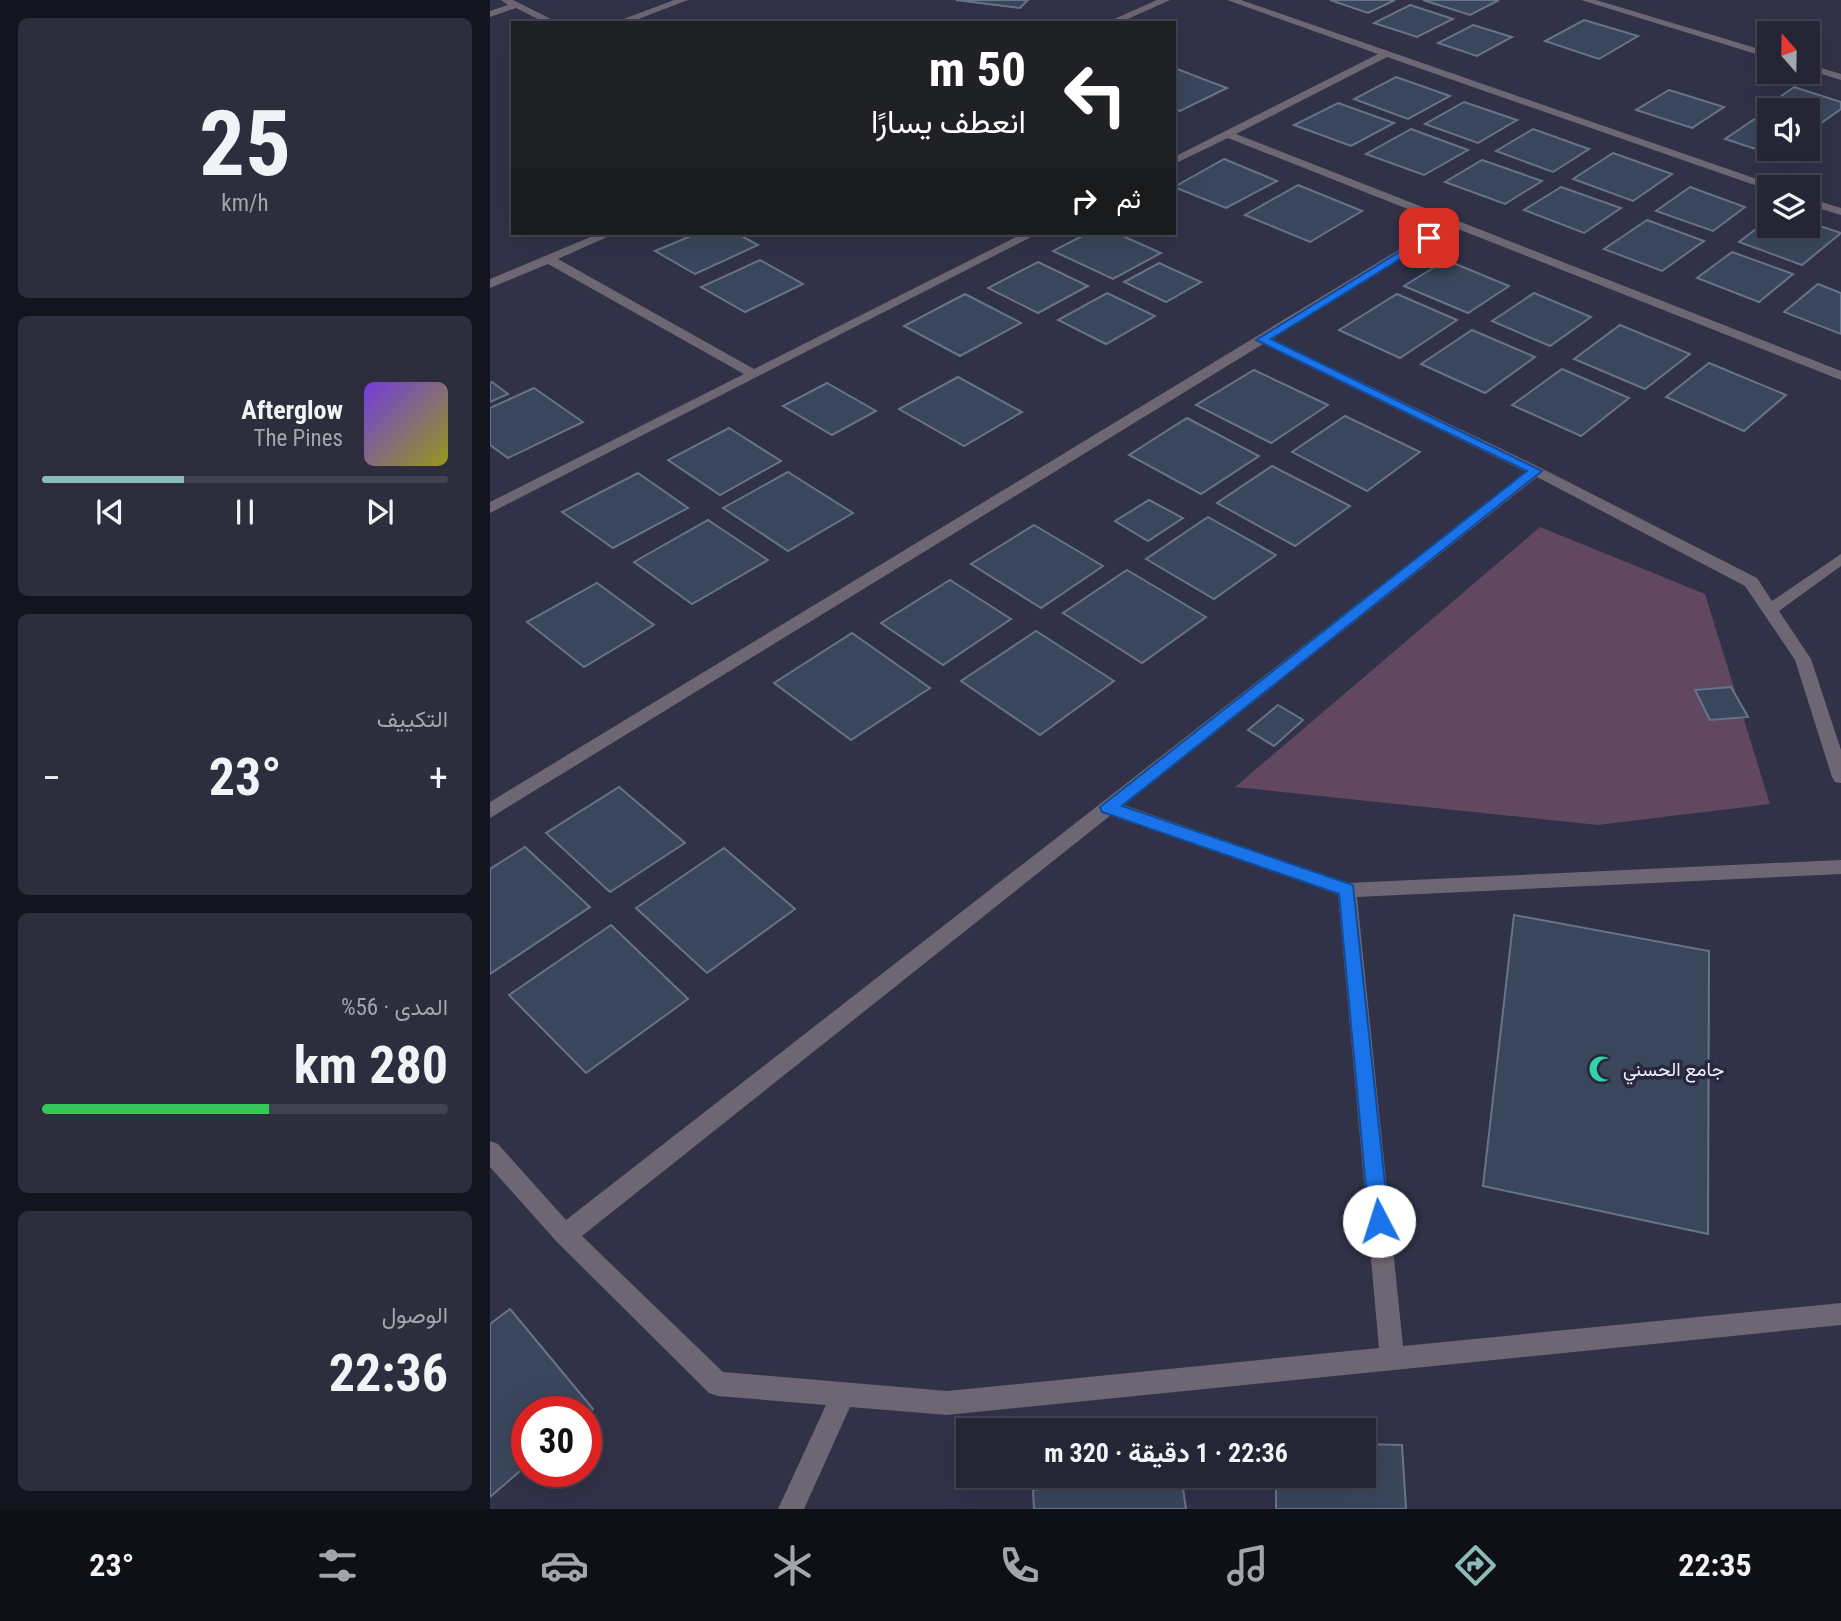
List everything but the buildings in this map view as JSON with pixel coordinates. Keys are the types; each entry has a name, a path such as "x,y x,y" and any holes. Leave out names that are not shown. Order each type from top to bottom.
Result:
{"street":[{"path":"506,0 550,21"},
{"path":"624,21 683,0"},
{"path":"1115,21 1165,0"},
{"path":"1232,0 1757,182"},
{"path":"1586,0 1757,51"},
{"path":"490,14 517,5"},
{"path":"1176,160 1386,54"},
{"path":"1820,70 1841,77"},
{"path":"1227,134 1841,376"},
{"path":"1820,205 1841,212"},
{"path":"490,811 1452,223"},
{"path":"490,284 605,235"},
{"path":"490,508 1029,235"},
{"path":"549,259 754,374"},
{"path":"1262,340 1536,471 1751,582 1803,659 1841,777"},
{"path":"565,1235 1536,471"},
{"path":"1770,610 1841,559"},
{"path":"1108,807 1347,890 1841,867"},
{"path":"1347,890 1392,1359"},
{"path":"490,1151 565,1235 718,1384 947,1403 1841,1314"},
{"path":"791,1509 843,1395"}],"shaded area":[{"path":"1540,527 1705,594 1770,804 1598,825 1235,787"}],"place":[{"name":"جامع الحسني","path":"1602,1069"}],"route":[{"path":"1379,1221 1347,890 1108,807 1536,471 1262,340 1429,238"}]}
